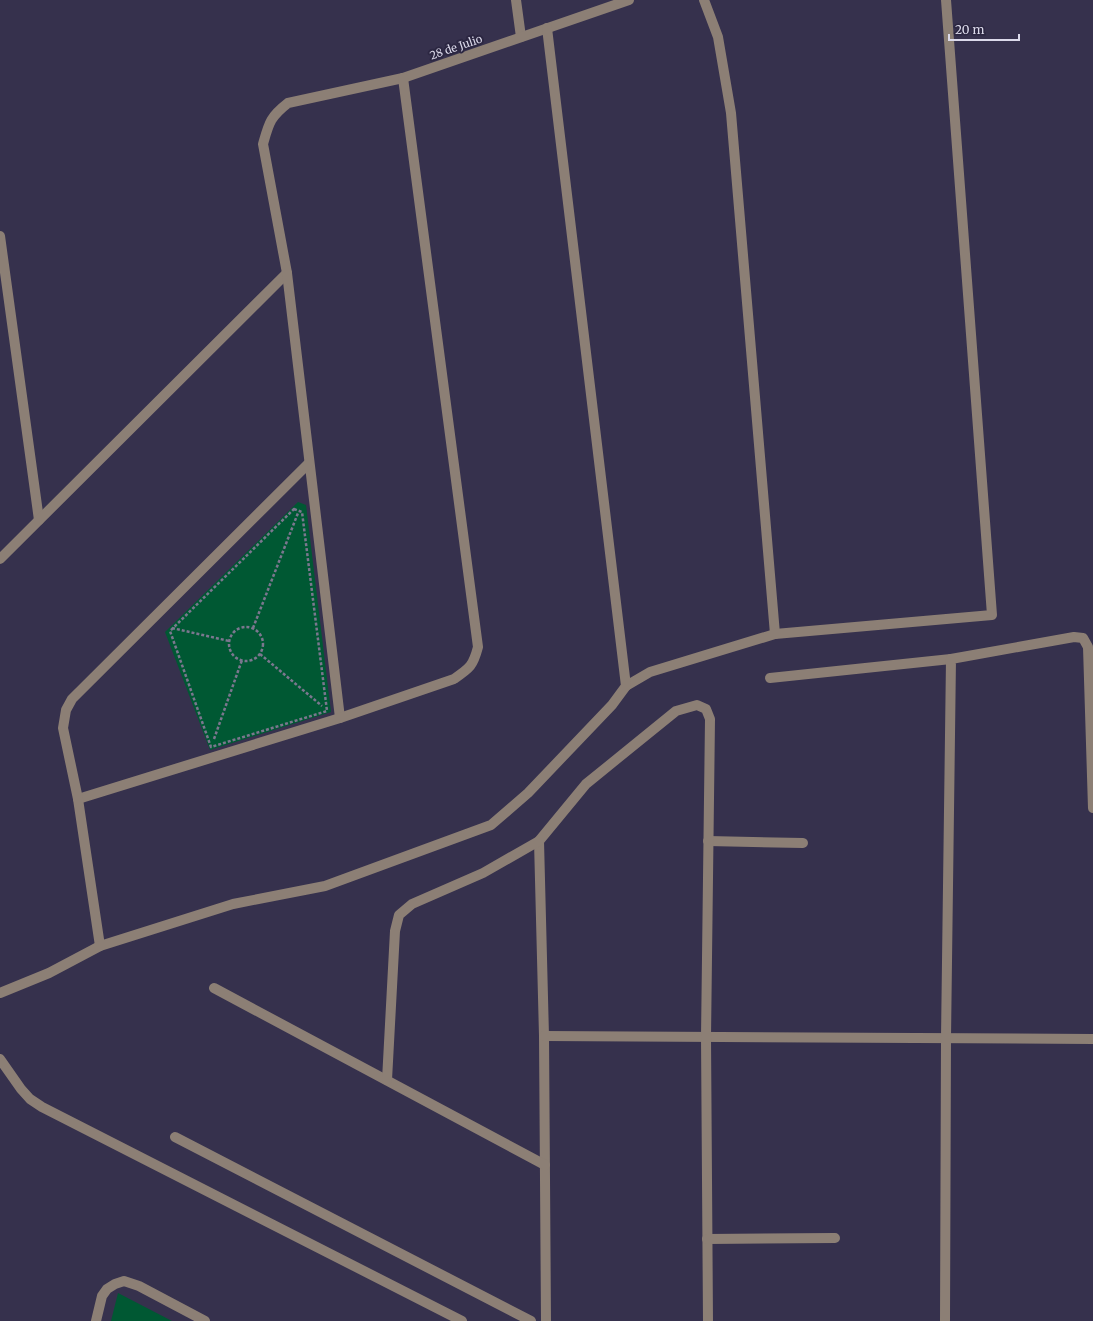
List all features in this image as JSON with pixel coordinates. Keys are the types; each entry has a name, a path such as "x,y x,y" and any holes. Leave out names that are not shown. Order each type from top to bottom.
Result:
{"street":[{"path":"516,0 520,37"},
{"name":"28 de Julio","path":"287,273 263,144 268,124 276,112 288,103 403,78 629,0"},
{"path":"704,0 718,37 731,114 775,634"},
{"path":"0,993 49,973 100,946 233,904 325,886 491,825 528,793 612,705 626,686 650,672 775,634 992,615 946,0"},
{"path":"546,28 626,686"},
{"path":"78,799 340,718 454,678 466,671 474,662 478,647 403,78"},
{"path":"0,236 39,520"},
{"path":"287,273 340,718"},
{"path":"0,559 287,273"},
{"path":"100,946 78,799 63,728 66,710 72,699 309,463"},
{"path":"770,678 951,659 1074,637 1083,638 1088,647 1093,808"},
{"path":"945,1321 946,1038 951,659"},
{"path":"387,1080 395,931 399,915 412,904 482,873 539,841 586,784 676,711 697,705 706,709 710,719 706,1037 708,1321"},
{"path":"539,841 544,1036 546,1321"},
{"path":"708,841 803,843"},
{"path":"214,988 545,1164"},
{"path":"544,1036 1093,1039"},
{"path":"0,1059 30,1099 42,1107 462,1321"},
{"path":"175,1137 531,1321"},
{"path":"707,1239 836,1238"},
{"path":"96,1321 102,1296 115,1284 124,1281 139,1286 205,1321"}],"path":[{"path":"211,747 170,630 294,509 302,512 327,710"},
{"path":"253,628 299,511"},
{"path":"246,627 253,628 259,633 263,640 260,654 252,660 237,659 232,654 229,641 232,634 238,629 246,627"},
{"path":"172,628 229,641"},
{"path":"260,654 327,710"},
{"path":"211,747 242,660"},
{"path":"211,747 327,710"}],"green space":[{"path":"298,502 306,505 331,712 210,750 165,632"},
{"path":"118,1293 172,1321 111,1321"}]}
